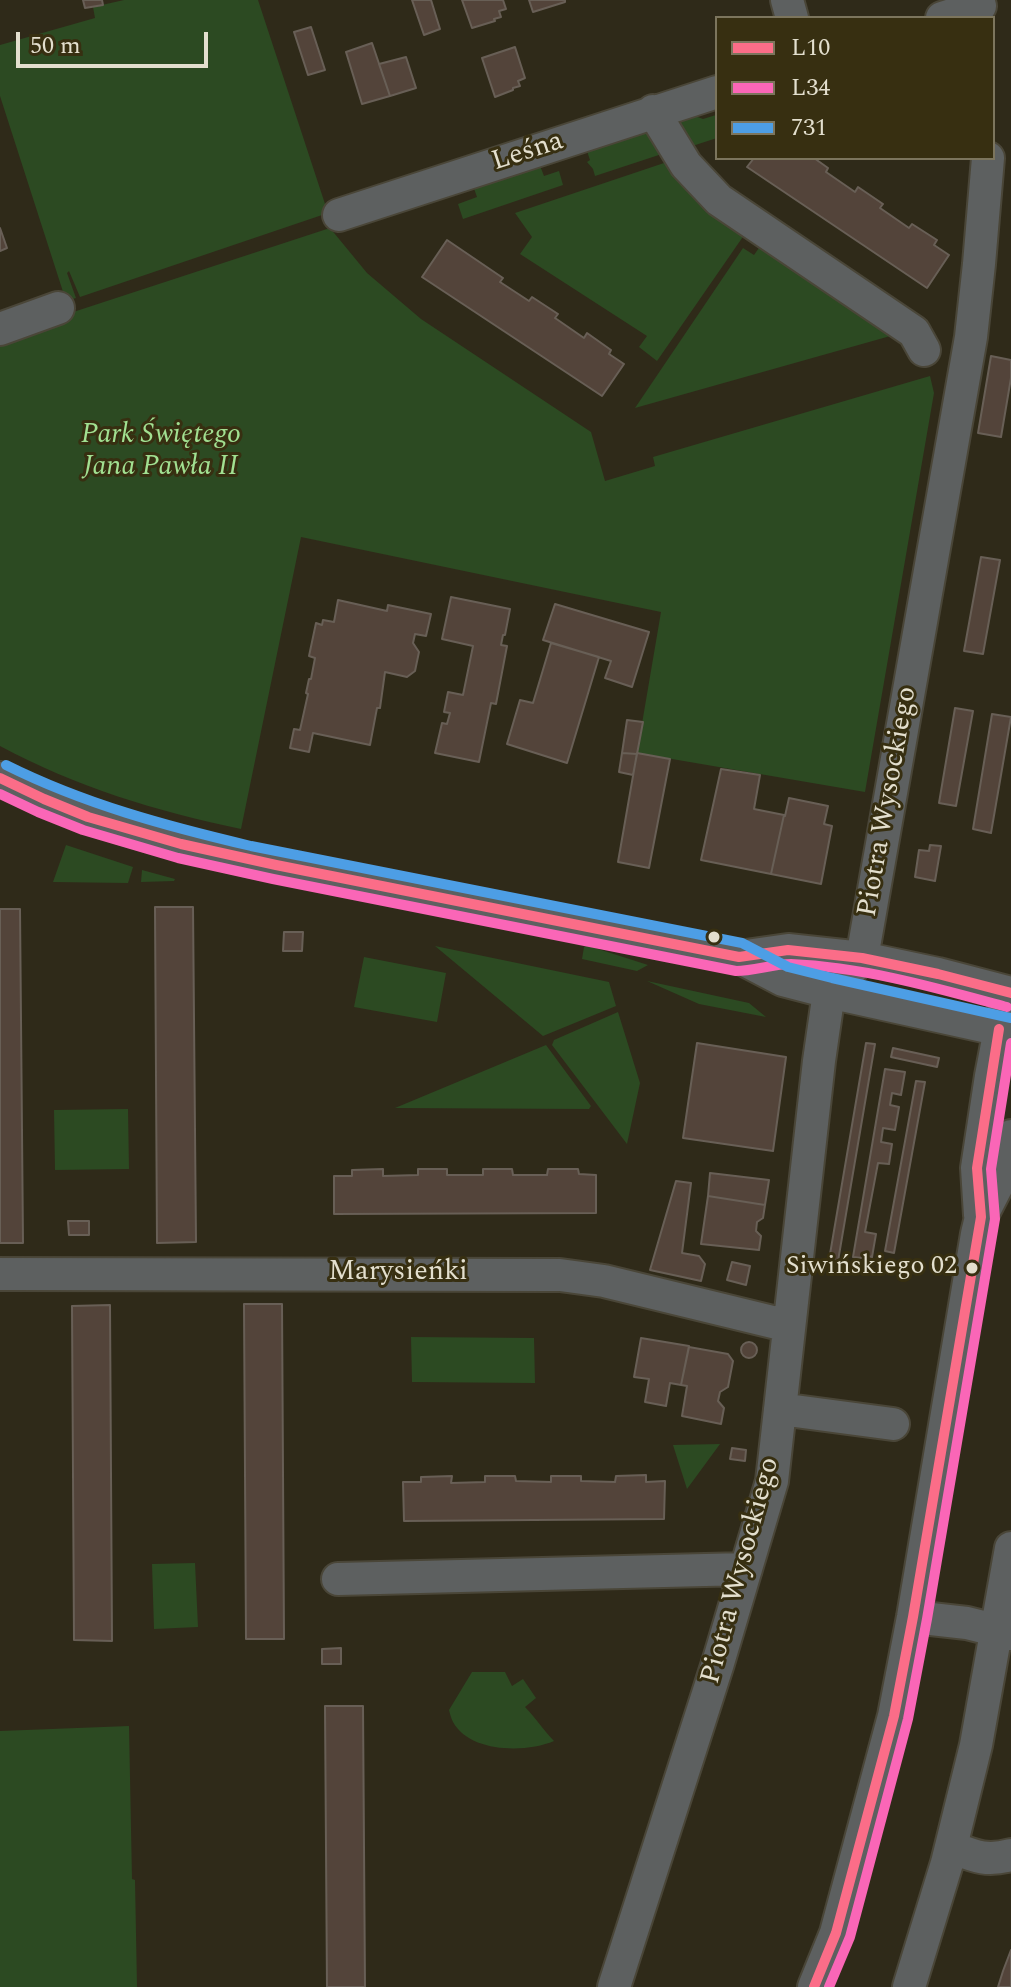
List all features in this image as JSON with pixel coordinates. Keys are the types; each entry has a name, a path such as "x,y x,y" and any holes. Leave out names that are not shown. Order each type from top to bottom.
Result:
{"street":[{"path":"950,16 980,8"},
{"name":"Leśna","path":"339,215 715,93"},
{"path":"653,111 686,165 719,200 914,332 924,350"},
{"name":"Piotra Wysockiego","path":"614,1987 772,1481 829,992 862,958 971,337 988,160"},
{"path":"0,329 58,308"},
{"path":"0,778 67,810 188,846 739,957 783,980 1005,1030"},
{"path":"739,957 788,950 862,958 1010,988 1005,1030 977,1168 981,1217 894,1716 836,1933 814,1987"},
{"path":"981,1217 1003,1174 1011,1136"},
{"name":"Marysieńki","path":"0,1274 560,1275 604,1281 789,1326"},
{"path":"780,1409 893,1424"},
{"path":"909,1987 951,1847 1004,1632 1011,1548"},
{"path":"338,1579 746,1569"},
{"path":"913,1617 967,1623 1004,1632"},
{"path":"951,1847 984,1859 1011,1855"}],"green space":[{"path":"124,0 258,0 328,213 80,297 69,271 67,273 76,298 66,301 0,96 0,45 95,18 93,7"},
{"path":"715,115 715,139 683,149 666,123 695,116 703,119"},
{"path":"648,122 671,151 595,176 587,162 590,160 584,142"},
{"path":"537,158 544,176 559,171 563,185 463,219 458,204 477,197 471,180 497,171 509,177 531,170"},
{"path":"667,162 749,228 657,361 639,347 647,336 520,254 532,237 515,213"},
{"name":"Park Świętego Jana Pawła II","path":"330,228 367,273 421,319 591,432 605,481 655,466 653,457 930,376 934,393 865,792 637,753 661,612 301,537 241,829 178,814 87,786 0,746 0,336"},
{"path":"761,245 901,333 635,408 743,248 754,255"},
{"path":"66,845 133,867 128,883 53,882"},
{"path":"142,870 175,879 141,882"},
{"path":"588,945 648,965 637,971 582,959 584,947"},
{"path":"435,946 609,982 616,1006 543,1036"},
{"path":"364,957 446,973 437,1022 354,1007"},
{"path":"647,981 749,1003 766,1017 699,1004"},
{"path":"618,1012 640,1083 627,1144 552,1045 554,1040"},
{"path":"546,1045 591,1106 589,1109 395,1108"},
{"path":"128,1109 129,1169 55,1170 54,1110"},
{"path":"411,1337 534,1338 535,1383 412,1382"},
{"path":"720,1444 687,1489 673,1445"},
{"path":"195,1563 198,1627 154,1629 152,1564"},
{"path":"472,1672 505,1672 512,1686 523,1679 536,1698 525,1707 554,1741 529,1747 499,1748 472,1740 461,1732 449,1710"},
{"path":"129,1726 137,1987 0,1987 0,1731"}],"building":[{"path":"83,0 102,0 103,5 85,8"},
{"path":"412,0 431,0 440,29 424,35"},
{"path":"462,0 503,0 506,9 499,11 501,17 495,21 472,28"},
{"path":"529,0 565,0 565,2 533,12"},
{"path":"311,27 325,70 308,75 294,32"},
{"path":"372,43 390,96 362,104 346,52"},
{"path":"515,47 525,78 518,81 520,86 495,97 482,58"},
{"path":"406,57 416,88 390,96 379,64"},
{"path":"752,160 817,160 828,168 826,172 855,192 858,187 883,204 880,208 909,228 912,224 937,240 934,245 949,255 927,288 747,167"},
{"path":"0,228 7,248 0,251"},
{"path":"447,240 503,278 500,282 529,301 532,297 558,314 555,318 584,338 587,333 611,350 609,354 624,364 602,396 422,277"},
{"path":"991,356 1011,360 1001,437 978,433"},
{"path":"981,557 1000,560 983,654 964,651"},
{"path":"451,597 510,609 501,645 507,646 496,704 491,703 479,762 435,753 442,723 447,724 450,713 444,712 448,692 463,695 473,646 442,639"},
{"path":"338,600 387,611 388,605 431,614 426,636 415,634 413,643 419,652 415,671 407,677 385,672 370,745 313,733 309,752 290,748 294,729 300,730 308,694 315,658 309,656 316,623 322,625 323,620 334,622"},
{"path":"555,604 649,632 632,687 605,678 611,661 543,640"},
{"path":"551,643 599,657 567,763 507,744 520,700 533,703"},
{"path":"955,708 973,711 956,806 939,803"},
{"path":"992,714 1011,717 991,833 973,829"},
{"path":"627,720 643,722 637,754 622,753"},
{"path":"622,753 637,754 633,775 619,772"},
{"path":"637,753 670,759 649,868 618,862"},
{"path":"721,769 760,775 754,809 784,815 771,874 701,860"},
{"path":"789,798 828,806 824,824 832,826 821,884 771,874"},
{"path":"930,845 941,846 935,881 915,877 919,850 929,851"},
{"path":"155,907 193,907 196,1242 157,1243"},
{"path":"0,909 20,909 23,1243 0,1243"},
{"path":"284,932 303,932 302,951 283,951"},
{"path":"697,1043 786,1057 773,1151 683,1138"},
{"path":"866,1043 875,1044 838,1261 829,1260"},
{"path":"893,1048 939,1058 937,1067 891,1057"},
{"path":"885,1069 905,1072 901,1095 892,1093 890,1105 899,1107 895,1130 883,1128 881,1142 892,1144 889,1164 878,1163 865,1232 876,1234 872,1257 853,1257"},
{"path":"916,1081 925,1082 894,1253 885,1251"},
{"path":"383,1169 383,1176 418,1175 418,1169 447,1169 447,1175 483,1175 483,1169 512,1169 513,1175 547,1175 548,1169 578,1169 579,1174 596,1175 596,1213 334,1214 334,1176 352,1176 352,1170"},
{"path":"710,1173 769,1180 765,1205 708,1196"},
{"path":"676,1181 691,1183 682,1253 699,1256 705,1264 701,1281 650,1270"},
{"path":"708,1196 765,1205 763,1218 757,1222 756,1231 761,1236 759,1250 701,1244"},
{"path":"68,1221 89,1221 89,1235 69,1235"},
{"path":"732,1262 750,1266 746,1285 727,1280"},
{"path":"244,1304 282,1304 284,1639 246,1639"},
{"path":"110,1305 112,1641 74,1640 72,1306"},
{"path":"641,1338 689,1346 681,1385 670,1383 666,1406 645,1402 649,1379 634,1377"},
{"path":"749,1342 755,1344 755,1356 749,1358 743,1356 741,1350 743,1344"},
{"path":"689,1347 728,1354 733,1361 728,1387 720,1392 718,1401 724,1408 721,1424 682,1416 687,1386 681,1385"},
{"path":"732,1448 746,1450 745,1461 730,1459"},
{"path":"646,1475 646,1482 665,1481 664,1519 404,1521 403,1482 421,1482 421,1477 452,1476 451,1483 485,1482 485,1476 515,1476 516,1481 551,1482 551,1476 581,1476 581,1481 615,1482 616,1476"},
{"path":"341,1648 341,1664 322,1664 322,1649"},
{"path":"325,1706 363,1706 365,1987 327,1987"},
{"path":"1011,1950 1011,1987 998,1987 1003,1971"}],"transit line":[{"name":"731","path":"6,765 95,802 219,838 742,943 788,967 1011,1018"},
{"name":"L10","path":"0,778 88,817 181,844 276,865 739,957 788,950 862,958 1011,993"},
{"name":"L34","path":"0,794 83,830 178,858 273,879 736,971 791,964 846,969 1007,1007"},
{"name":"L10","path":"814,1987 836,1933 894,1716 981,1217 977,1168 999,1029"},
{"name":"L34","path":"829,1987 850,1937 908,1719 995,1219 991,1169 1011,1043"}],"place":[{"name":"Siwińskiego 02","path":"972,1268"}]}
